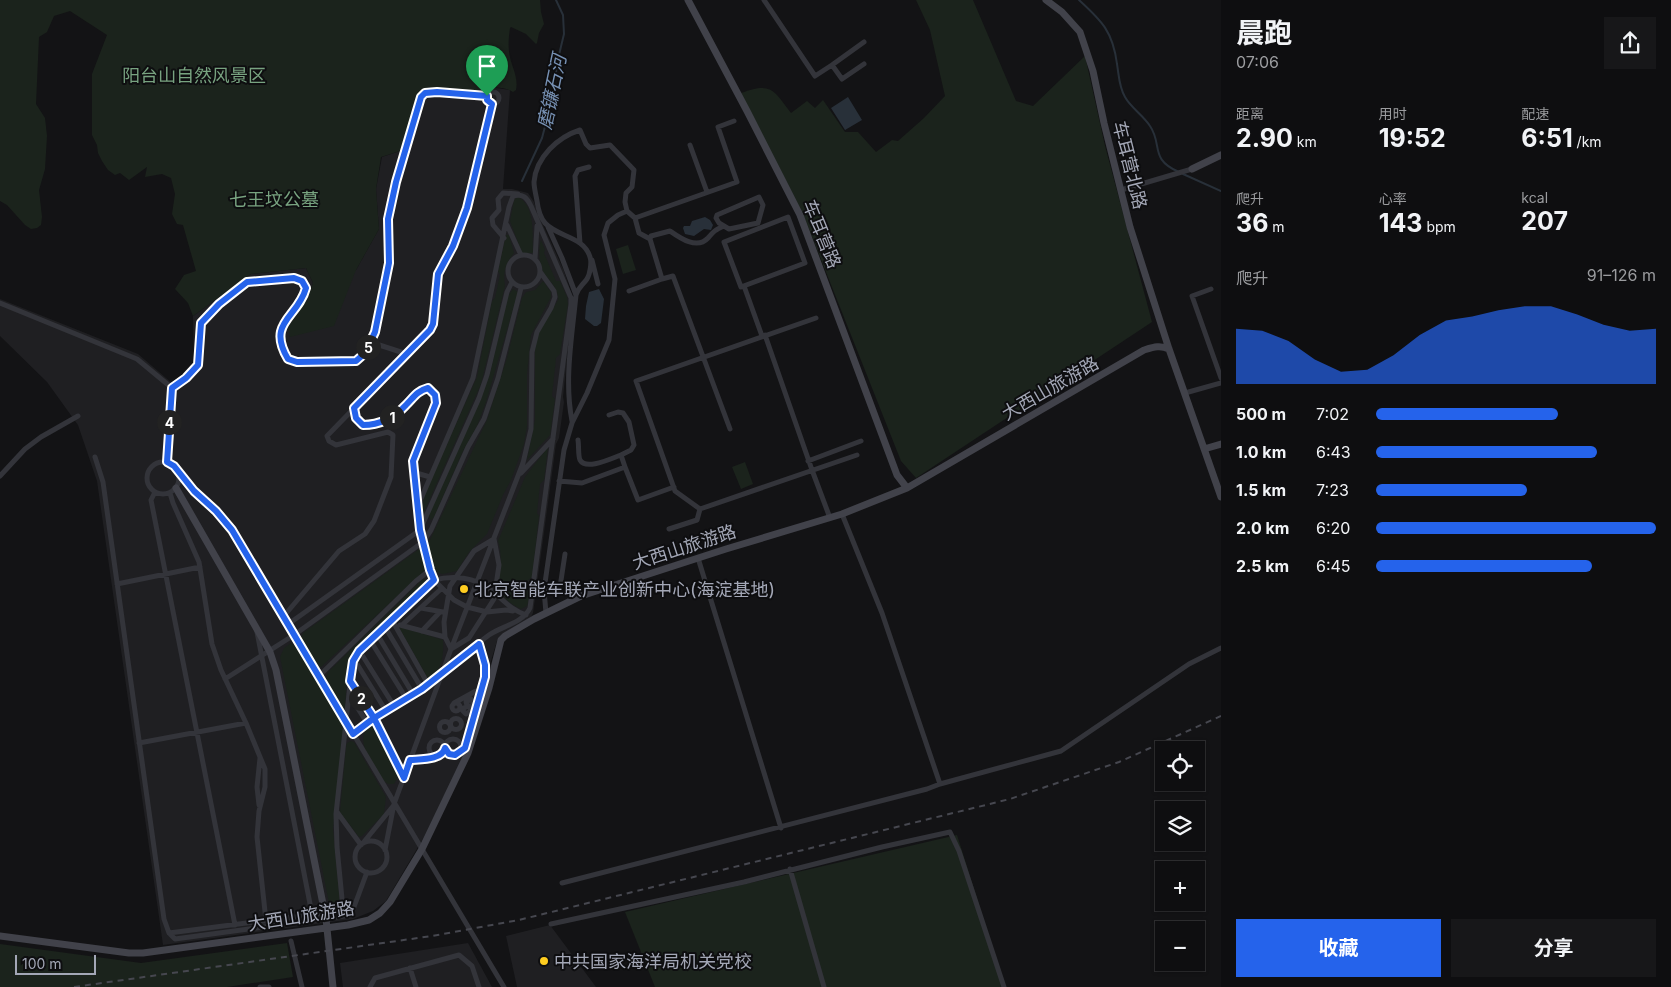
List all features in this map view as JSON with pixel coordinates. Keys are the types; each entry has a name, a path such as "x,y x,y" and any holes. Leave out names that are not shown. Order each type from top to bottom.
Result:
{"street":[{"name":"车耳营路","path":"688,0 800,214 898,475 907,488"},
{"path":"764,0 815,76 864,42"},
{"name":"车耳营北路","path":"1046,0 1062,12 1080,32 1092,71 1130,227 1169,349 1221,497"},
{"path":"832,65 842,79 864,64"},
{"path":"172,388 186,378 198,365 201,323 219,304 247,282 294,278 302,281 306,288 304,297 280,330 279,339 288,359 297,362 356,361 365,353 375,332 389,263 388,219 396,182 421,97 425,93 437,92 487,96 493,92 498,94 498,100 492,104 467,208 453,246 438,274 433,324 430,330 327,436 329,441 336,445 388,432 393,435 391,477 374,521 365,534 340,551 283,617"},
{"path":"487,96 487,100 492,104"},
{"path":"635,218 737,182 718,127 734,121"},
{"path":"598,284 590,257 584,246 548,226 543,221 539,211 534,182 541,160 555,142 580,130 586,144 590,148 610,145 634,170 632,187 626,193 627,211 635,218 639,233 650,239 662,279"},
{"path":"690,145 707,192"},
{"path":"1121,190 1192,169 1221,155"},
{"path":"580,244 575,176 578,170 589,167"},
{"path":"353,734 374,718 443,674 490,635 526,615 530,606 571,298 528,200 520,194 506,192 498,198 500,210 493,216 492,222 504,238"},
{"path":"417,508 473,378 511,200 513,196 520,194"},
{"path":"759,198 762,205 758,223 729,229 724,226 716,218 717,215 759,198"},
{"path":"546,613 544,590 564,450 572,423 609,340 614,279 604,235 608,224 618,215 627,211"},
{"path":"744,286 805,263 788,217 724,242 741,287 744,286 763,335 830,518"},
{"path":"535,259 538,223"},
{"path":"507,225 521,255"},
{"path":"548,226 576,295"},
{"path":"650,239 651,236 670,231 693,243 699,243 706,240 714,230 724,226"},
{"path":"394,804 356,852 356,862 367,872 377,872 382,869 387,860 386,850 394,804 518,475 531,429 532,352 537,332 555,297 554,291 541,273 535,259 521,255 515,258 509,266 508,272 512,282 522,288 532,286 537,282 541,273"},
{"path":"572,423 568,403 568,384 576,295 579,287 587,279 590,257"},
{"path":"629,291 673,276 730,430"},
{"path":"287,625 420,530 488,375 507,292 512,282"},
{"path":"225,680 294,636 423,542 434,523 468,447 484,419 498,378 522,288"},
{"path":"1211,290 1192,296 1221,378"},
{"path":"0,303 137,359 172,388"},
{"path":"700,509 676,491 674,487 636,381 816,318"},
{"path":"370,342 407,354"},
{"name":"大西山旅游路","path":"0,936 121,952 143,953 327,928 369,920 380,913 390,902 422,849 468,753 502,640 505,636 546,613 582,596 830,518 907,488 1144,350 1160,346 1169,349"},
{"path":"1185,393 1221,383"},
{"path":"167,462 172,388"},
{"path":"354,408 356,418 363,425 372,425 389,420 418,391 428,388 435,395 436,403 413,461 420,530 434,580 454,600 468,607 486,612 506,610 526,615"},
{"path":"578,440 579,459 587,465 595,464 631,450 634,445 629,422 623,413 618,412 609,416"},
{"path":"0,476 25,449 41,437 78,416"},
{"path":"518,475 553,439"},
{"path":"808,460 861,441"},
{"path":"1204,449 1221,444"},
{"path":"700,509 857,454"},
{"path":"621,455 638,500 674,487"},
{"path":"94,457 103,482 164,919 169,933 175,939 219,934 325,916 354,907"},
{"path":"173,490 162,494 155,492 150,487 147,481 148,472 155,463 167,462 174,466 194,491 216,511 232,530 504,987"},
{"path":"560,481 582,483 625,467"},
{"path":"413,472 430,476"},
{"path":"179,474 179,481 173,490 173,503 200,566 212,644 225,680 260,756 257,787 259,811 257,837 266,921"},
{"path":"173,490 270,652 276,670 325,916 333,987"},
{"path":"155,492 151,500 235,925"},
{"path":"669,529 697,520 700,509"},
{"path":"842,514 882,613 940,784"},
{"path":"426,516 428,524 434,523"},
{"path":"451,649 445,638 443,612 450,586 474,551 494,539"},
{"path":"451,649 469,638 494,600 499,565 494,539"},
{"path":"544,590 560,586 565,554"},
{"path":"698,558 781,828"},
{"path":"116,584 200,566"},
{"path":"318,677 416,581 430,570"},
{"path":"343,910 337,847 337,812 350,681 354,659 370,640 393,621 434,580 448,576 477,582 490,589 507,606 517,612"},
{"path":"402,625 442,588"},
{"path":"420,608 443,612"},
{"path":"422,632 443,612"},
{"path":"410,618 411,628"},
{"path":"393,621 445,638"},
{"path":"393,621 428,684"},
{"path":"385,626 422,689"},
{"path":"256,630 312,914"},
{"path":"377,634 414,694"},
{"path":"370,640 406,698"},
{"path":"437,756 430,753 428,748 431,742 438,740 443,743 451,755 459,753 465,748 472,723 475,701 482,690 485,677 479,644"},
{"path":"562,883 781,828 1061,752 1190,664 1221,648"},
{"path":"360,650 394,706"},
{"path":"354,659 386,711"},
{"path":"350,681 374,718 404,778"},
{"path":"454,703 474,692 482,690"},
{"path":"349,694 367,723"},
{"path":"468,706 466,701 475,701"},
{"path":"459,719 461,724 455,730 450,726 452,720 459,719 472,723"},
{"path":"139,743 246,723"},
{"path":"410,760 442,755 448,741 456,739 461,744 459,753"},
{"path":"337,812 362,844"},
{"path":"551,924 744,882 790,869 950,832 959,851 1004,987"},
{"path":"362,844 367,841 378,842 386,850"},
{"path":"790,869 824,987"},
{"path":"169,933 312,914 325,916 351,915 367,872"},
{"path":"287,923 289,931"},
{"path":"291,941 302,987"},
{"path":"370,987 375,978 459,955 472,966 479,987"},
{"path":"410,968 416,987"},
{"path":"260,987 268,987"}],"shaded area":[{"path":"431,87 473,91 490,87 510,90 503,189 528,193 534,202 564,271 573,299 564,402 559,438 556,444 533,613 531,617 497,641 490,664 492,666 467,749 424,837 386,901 373,911 353,919 163,945 97,481 78,425 47,382 0,336 0,299 138,354 173,384 194,364 193,316 251,274 306,268 313,283 307,300 298,314 356,270 379,229 376,189 382,157 400,151 421,89"},
{"path":"848,97 862,120 845,130 831,108"},
{"path":"705,217 713,225 711,230 704,229 694,236 685,234 684,226 690,226 692,221"},
{"path":"599,289 604,299 601,323 594,326 585,319 586,306 589,292"},
{"name":"中共国家海洋局机关党校","path":"550,925 596,987 517,987 506,936"},
{"path":"468,943 492,987 343,987 340,963"}],"green space":[{"path":"0,0 540,0 544,24 536,44 526,34 510,28 509,51 517,85 516,90 513,92 503,88 474,91 434,87 421,89 400,151 381,157 376,189 379,229 356,270 334,326 290,337 288,327 307,300 313,283 306,268 251,274 193,316 188,303 175,289 184,275 196,271 183,225 177,224 172,214 175,194 171,178 162,174 145,177 147,167 129,180 120,173 115,175 108,170 102,161 92,135 92,74 107,35 70,11 54,16 47,32 39,37 36,104 45,118 47,136 45,169 39,190 41,225 31,229 7,205 0,201"},
{"path":"916,0 973,0 1016,101 1033,106 1085,56 1105,146 1152,322 916,478 901,461 803,214 741,93 759,88 770,90 780,98 791,113 807,101 815,108 823,100 845,132 858,132 876,152 892,140 898,141 945,96 930,30"},
{"path":"518,197 524,201 530,214 533,231 533,253 522,253 510,221 514,200"},
{"path":"506,235 509,235 514,253 505,268 505,286 481,384 424,512 421,514 420,510 424,496 477,377 492,301 495,298 500,275 498,271"},
{"path":"541,240 545,250 544,253 556,281 560,281 568,304 560,354 556,358 552,396 555,399 550,435 527,460 535,420 535,349 538,334 558,300 555,288 543,272 539,251"},
{"path":"628,245 636,270 623,274 616,249"},
{"path":"543,281 551,292 551,297 531,335 527,374 527,426 524,444 511,480 487,534 469,552 457,571 443,574 438,573 433,567 428,544 487,420 507,358 522,298 526,292 535,290"},
{"path":"513,289 518,292 486,402 477,426 462,453 431,520 429,514 490,373 508,296"},
{"path":"548,447 544,480 540,484 537,513 539,516 532,577 523,585 530,594 527,606 521,609 503,595 500,588 500,552 498,541 525,477"},
{"path":"745,462 753,484 741,489 732,467"},
{"path":"422,547 426,569 321,667 317,667 301,638 303,633"},
{"path":"423,579 431,581 350,658 345,707 342,709 327,686 326,681 329,671"},
{"path":"398,626 443,640 441,662 437,672 429,680"},
{"path":"291,643 296,647 344,725 333,829 340,904 334,909 329,903 280,657 284,648"},
{"path":"374,722 399,775 394,784 388,784 384,781 366,751 364,735 367,728"},
{"path":"354,742 386,797 384,814 359,837 340,812 346,747 347,743"},
{"path":"957,835 1005,987 655,987 625,912"},
{"path":"287,943 293,977 227,987 0,987 0,944 141,963"}],"waterway":[{"name":"磨镰石河","path":"522,181 542,138 551,104 564,34 563,15 556,0"},
{"path":"1079,0 1100,21 1113,43 1120,85 1125,97 1150,126 1156,139 1160,157 1170,167 1179,172"},
{"path":"1183,174 1221,191"}],"railway":[{"path":"74,987 432,936 519,920 1010,799 1119,762 1221,716"}],"place":[{"name":"北京智能车联产业创新中心(海淀基地)","path":"464,589"},
{"name":"中共国家海洋局机关党校","path":"544,961"}],"route":[{"path":"487,96 437,92 425,93 421,97 396,182 388,219 389,263 375,332 365,353 356,361 297,362 288,359 279,339 280,330 304,297 306,288 302,281 294,278 247,282 219,304 201,323 198,365 186,378 172,388 167,462 177,469 194,491 216,511 232,530 353,734 374,718 443,674 479,644 485,665 485,677 465,748 455,755 449,754 445,748 444,753 440,756 410,760 404,778 374,718 350,681 353,661 359,651 434,580 420,530 413,461 436,403 435,395 428,388 418,391 389,420 372,425 363,425 356,418 354,408 430,330 433,324 438,274 453,246 467,208 492,104 487,100 487,96"}],"park label":[{"name":"阳台山自然风景区","path":"194,75"},
{"name":"七王坟公墓","path":"274,199"}]}
